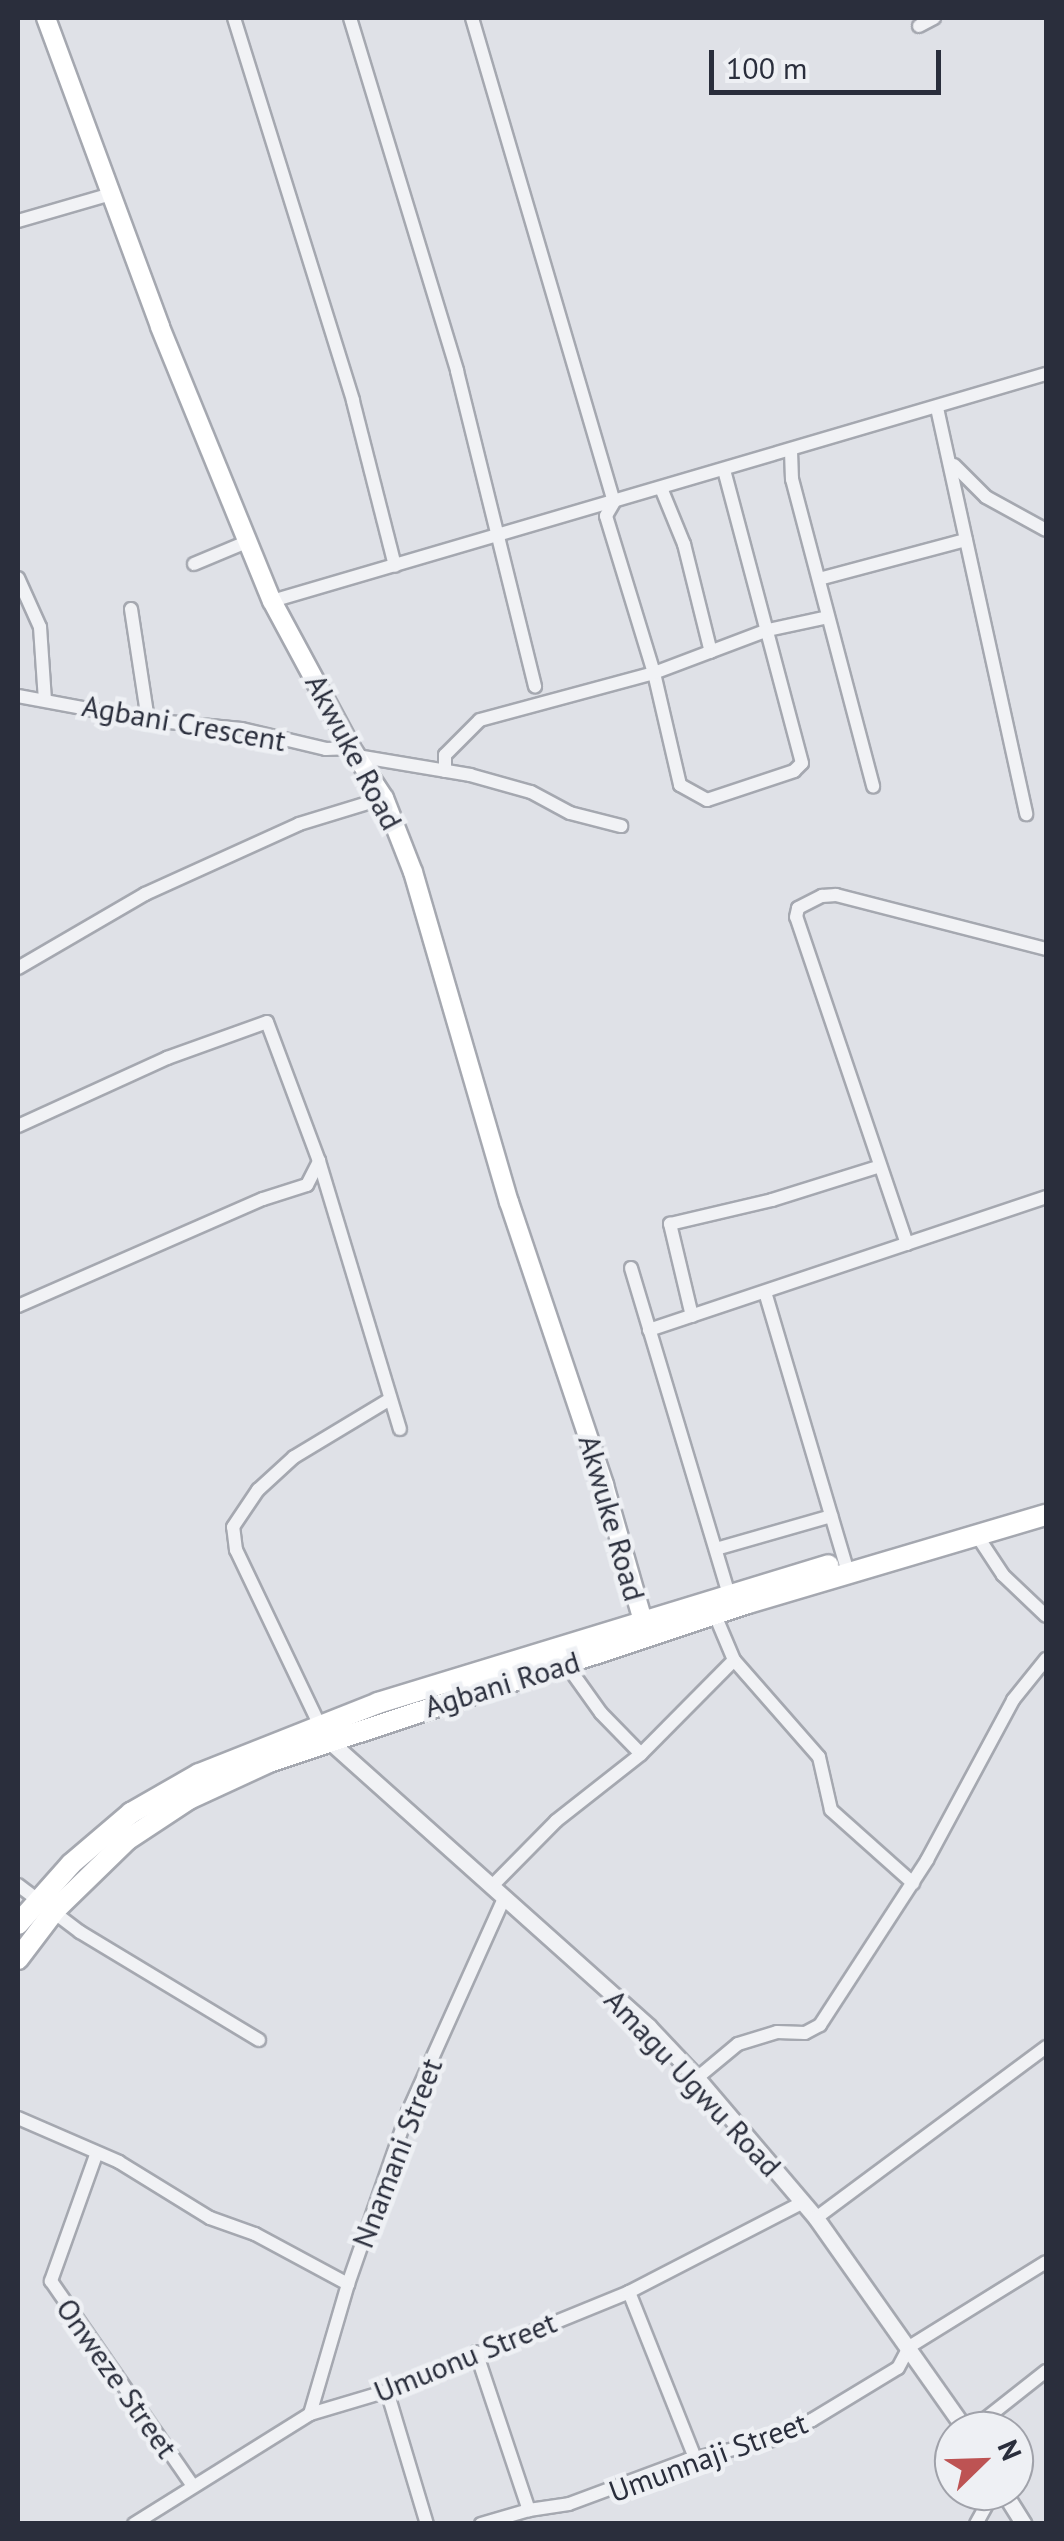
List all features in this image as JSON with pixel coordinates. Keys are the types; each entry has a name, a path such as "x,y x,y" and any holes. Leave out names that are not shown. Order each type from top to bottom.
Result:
{"main road":[{"name":"Akwuke Road","path":"46,18 111,194 272,600 354,752 384,798 413,872 509,1202 598,1466 644,1630"},
{"name":"Agbani Road","path":"18,1959 71,1864 145,1804 199,1774 644,1630 715,1615 846,1567 1046,1502"},
{"name":"Agbani Road","path":"323,1731 566,1664 729,1596 1046,1514"},
{"name":"Agbani Road","path":"18,1924 47,1904"}],"street":[{"path":"234,18 354,400 395,566"},
{"path":"350,18 457,371 535,687"},
{"path":"472,18 614,502 606,516 654,673 680,785 707,800 794,771 802,763 724,470"},
{"path":"919,26 934,18"},
{"path":"18,221 111,194"},
{"path":"272,600 785,455 1046,374"},
{"path":"937,408 1026,814"},
{"path":"785,455 872,786"},
{"path":"952,463 986,497 1046,530"},
{"path":"662,488 684,544 710,652"},
{"path":"818,580 966,540"},
{"path":"194,564 249,541"},
{"path":"18,578 40,628 45,700"},
{"path":"131,608 148,720"},
{"path":"446,771 445,755 480,720 654,673 768,630 828,617"},
{"name":"Agbani Crescent","path":"18,696 148,720 242,729 446,771 531,792 570,813 621,826"},
{"path":"18,968 145,894 298,824 384,798"},
{"path":"907,1244 877,1167 796,916 798,908 822,896 836,895 1046,949"},
{"path":"18,1126 167,1058 267,1022 319,1161 400,1429"},
{"path":"18,1306 263,1199 306,1185 319,1161"},
{"path":"692,1316 670,1224 772,1200 877,1167"},
{"path":"649,1330 1046,1198"},
{"path":"631,1268 729,1596"},
{"path":"765,1292 846,1567"},
{"path":"323,1731 236,1550 233,1527 258,1490 294,1457 390,1399"},
{"path":"716,1550 831,1516"},
{"path":"976,1534 1002,1575 1046,1616"},
{"path":"715,1615 734,1660 819,1757 831,1810 913,1883"},
{"path":"492,1886 556,1821 641,1754 734,1660"},
{"path":"697,2078 721,2055 751,2038 805,2033 820,2025 913,1883 1013,1700 1046,1660"},
{"path":"566,1664 601,1713 641,1754"},
{"name":"Amagu Ugwu Road","path":"323,1731 649,2027 697,2078 816,2218 954,2411"},
{"path":"18,1885 80,1932 259,2040"},
{"name":"Nnamani Street","path":"310,2414 348,2284 408,2112 504,1898"},
{"path":"816,2218 1046,2047"},
{"path":"18,2118 119,2162 210,2218 255,2234 348,2284"},
{"name":"Onweze Street","path":"96,2155 51,2281 193,2486"},
{"name":"Umuonu Street","path":"134,2524 310,2414 387,2391 629,2292 803,2202"},
{"name":"Umunnaji Street","path":"481,2524 599,2496 696,2460 772,2440 898,2368 909,2347 1046,2262"},
{"path":"629,2292 696,2460"},
{"path":"476,2352 528,2510"},
{"path":"994,2411 1046,2371"},
{"path":"387,2391 427,2524"}]}
